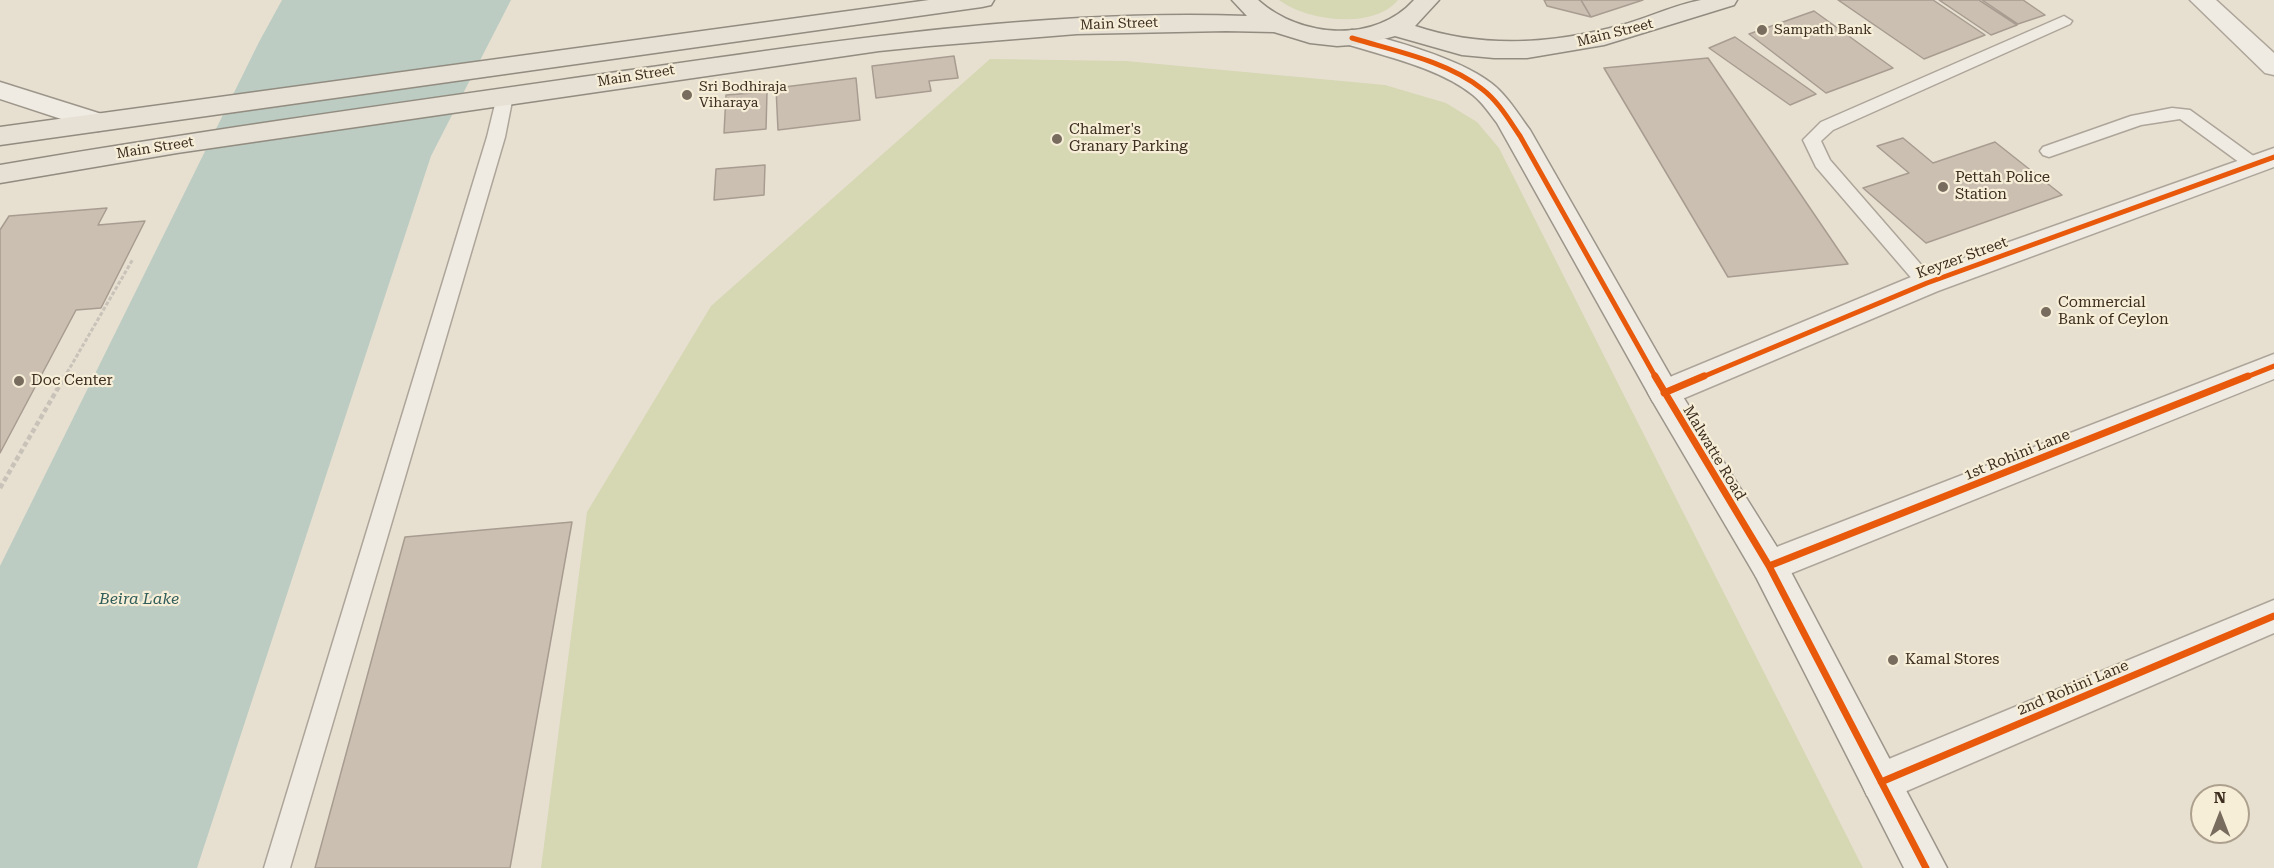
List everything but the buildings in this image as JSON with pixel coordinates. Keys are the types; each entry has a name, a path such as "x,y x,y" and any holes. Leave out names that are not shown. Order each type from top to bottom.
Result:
{"main road":[{"name":"Main Street","path":"0,135 199,110 982,0"},
{"path":"1244,0 1252,9 1276,25 1300,33 1352,38 1396,28 1420,13 1427,0"},
{"name":"Main Street","path":"1396,28 1463,47 1506,50 1554,46 1584,42 1654,24 1725,0"},
{"name":"Main Street","path":"0,174 177,144 868,44 991,31 1201,21 1276,25"}],"street":[{"path":"2202,0 2274,67"},
{"name":"Malwatte Road","path":"1352,38 1450,72 1480,88 1500,107 1520,136 1664,393 1769,566 1926,868"},
{"path":"0,90 98,122"},
{"name":"Keyzer Street","path":"1664,393 1927,283 2264,161"},
{"name":"1st Rohini Lane","path":"1769,566 2274,366"},
{"name":"2nd Rohini Lane","path":"1881,782 2274,616"}],"lane":[{"path":"1927,283 1822,163 1812,140 1827,126 2064,21"},
{"path":"277,868 496,137 505,96"},
{"path":"2049,151 2138,120 2177,112 2264,161"}],"path":[{"path":"0,488 133,259"}],"green space":[{"path":"1279,0 1398,0 1373,16 1340,19 1306,13"},
{"path":"990,59 1126,61 1385,85 1446,103 1477,122 1499,148 1863,868 541,868 587,512 711,306"}],"water":[{"name":"Beira Lake","path":"282,0 511,0 431,156 197,868 0,868 0,566 259,42"}],"cycle path":[{"path":"1352,38 1420,60 1470,81 1493,100 1520,136 1664,393 1769,566 1926,868"},
{"path":"1664,393 1927,283 2274,157"},
{"path":"1769,566 2274,366"},
{"path":"1881,782 2274,616"}],"place":[{"name":"Sampath Bank","path":"1762,30"},
{"name":"Sri Bodhiraja Viharaya","path":"687,95"},
{"name":"Chalmer's Granary Parking","path":"1057,139"},
{"name":"Pettah Police Station","path":"1943,187"},
{"name":"Commercial Bank of Ceylon","path":"2046,312"},
{"name":"Doc Center","path":"19,381"},
{"name":"Kamal Stores","path":"1893,660"}]}
